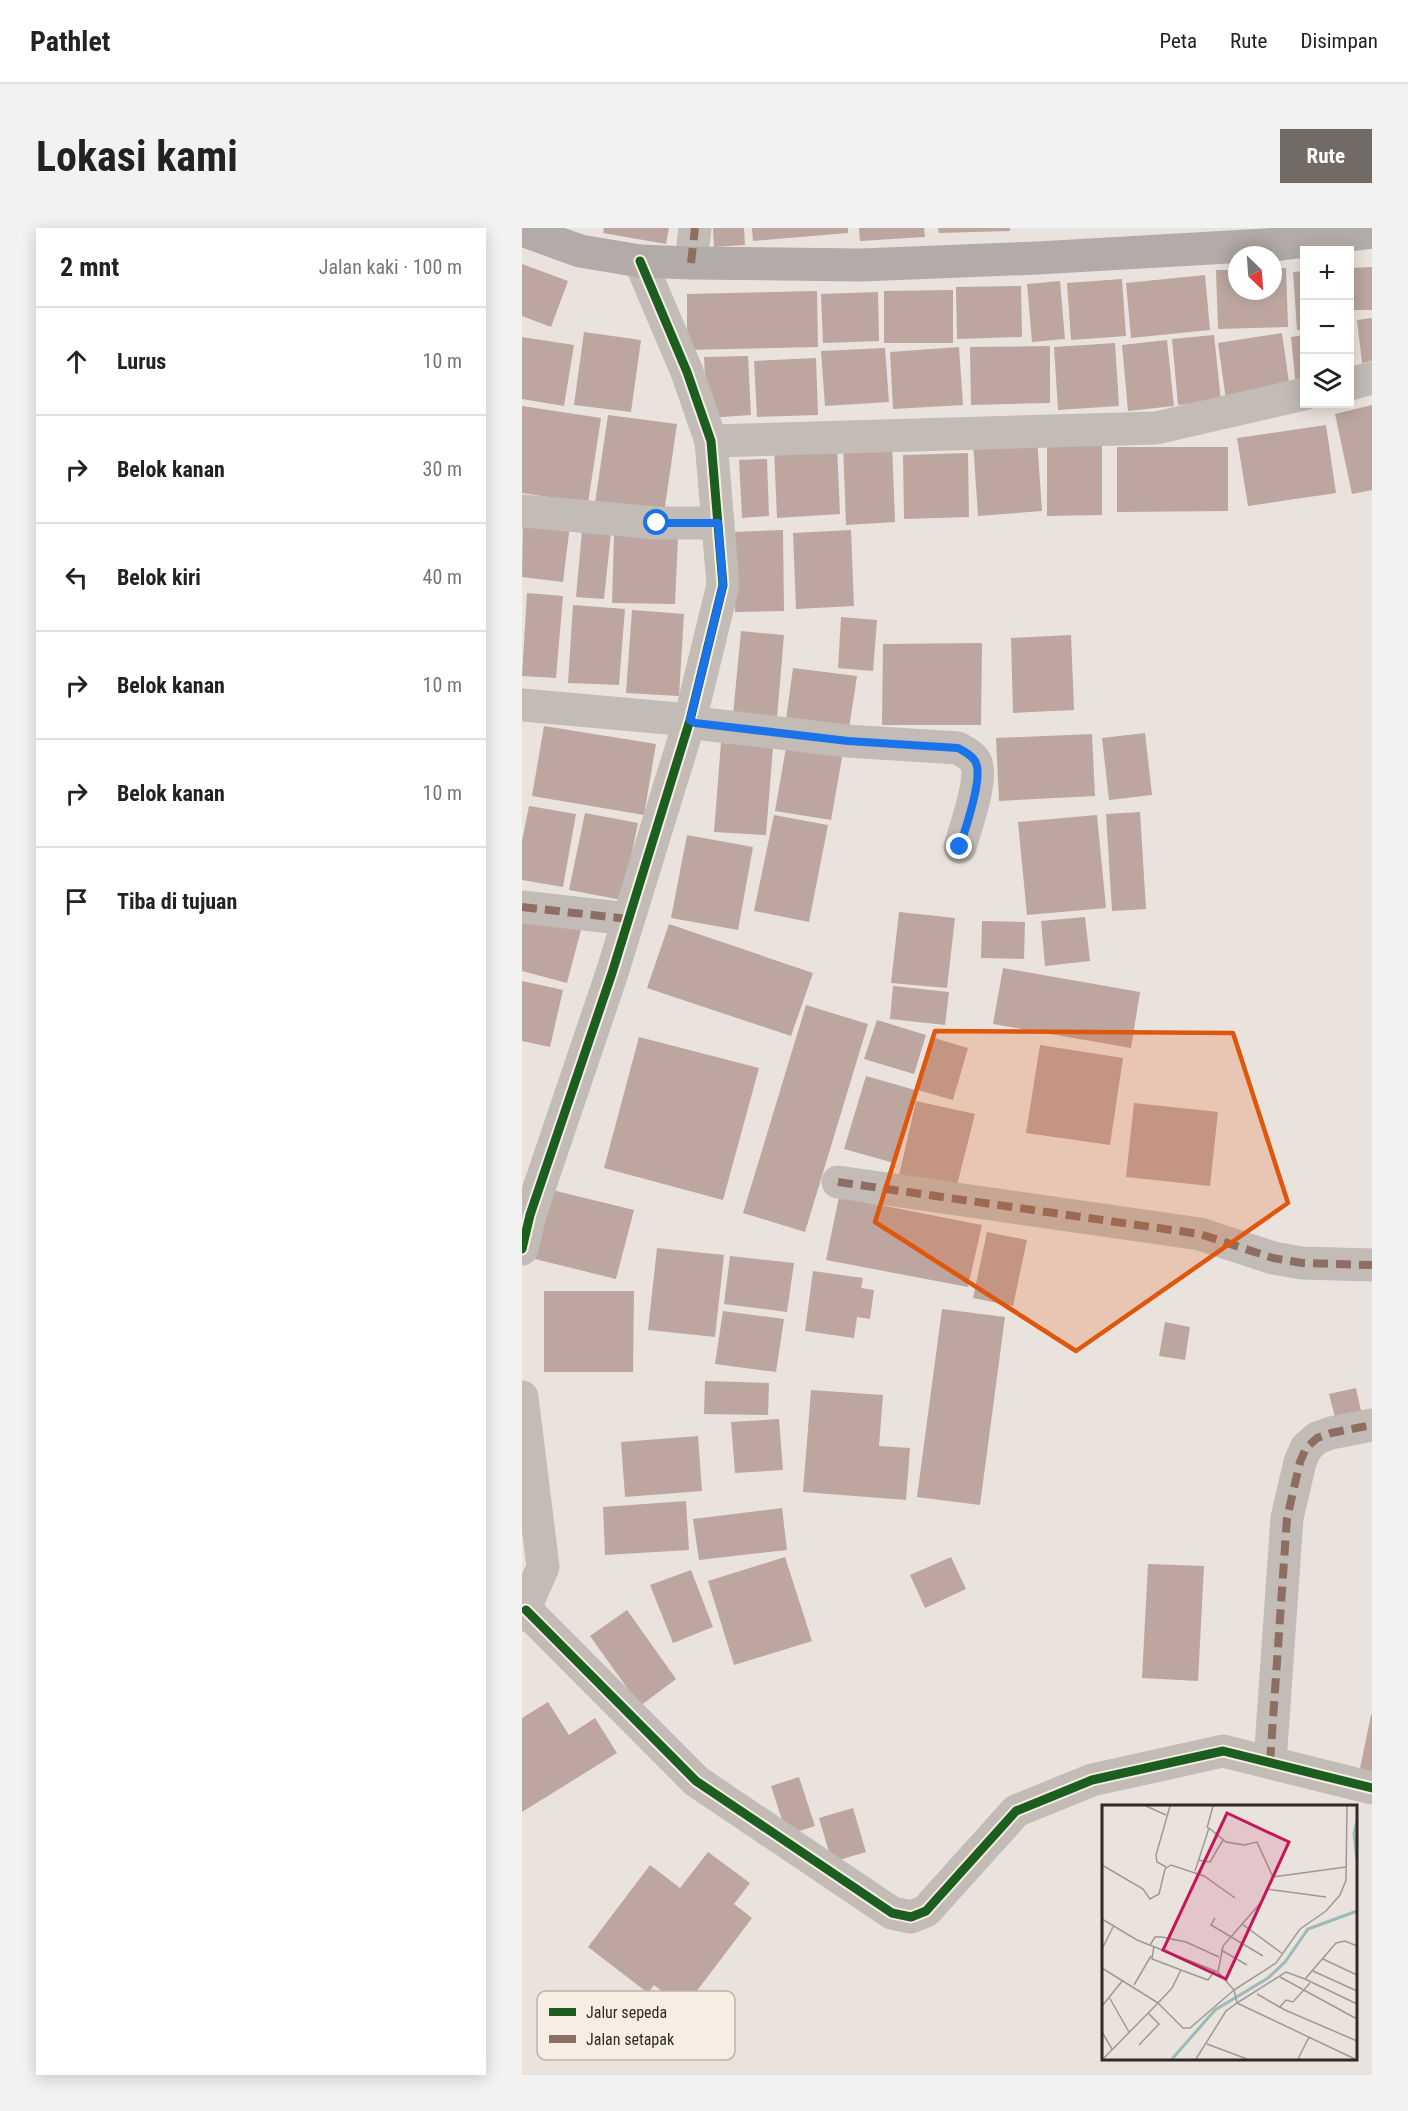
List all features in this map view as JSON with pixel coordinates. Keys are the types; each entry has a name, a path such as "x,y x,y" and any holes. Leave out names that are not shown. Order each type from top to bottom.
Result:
{"main road":[{"path":"522,230 580,251 640,261 861,265 1038,258 1282,244 1372,232"}],"street":[{"path":"691,263 695,228"},
{"path":"522,1249 530,1215 628,919 690,720 723,585 711,441 687,372 640,261"},
{"path":"1354,383 1372,378"},
{"path":"711,441 1156,428 1300,395"},
{"path":"522,511 657,523 718,523"},
{"path":"522,705 690,720 695,723 848,741 958,748 969,753 976,763 979,777 960,847"},
{"path":"522,907 628,919"},
{"path":"838,1182 1200,1234 1273,1258 1302,1263 1372,1265"},
{"path":"522,1397 524,1437 543,1566 524,1612 696,1782 892,1913 911,1917 926,1911 1016,1810 1092,1780 1223,1751 1372,1788"},
{"path":"1270,1762 1287,1518 1300,1462 1306,1448 1317,1438 1372,1425"}],"highlighted area":[{"path":"935,1031 1233,1033 1288,1203 1076,1351 875,1222"}],"building":[{"path":"604,228 669,228 666,244 603,233"},
{"path":"713,228 744,228 745,245 714,247"},
{"path":"752,228 848,228 848,233 753,241"},
{"path":"859,228 924,228 925,237 860,241"},
{"path":"938,228 1010,228 1010,231 939,233"},
{"path":"522,264 568,281 551,327 522,316"},
{"path":"1372,267 1372,310 1354,310 1354,268"},
{"path":"1282,268 1286,268 1288,327 1218,329 1216,270 1228,270 1228,300 1282,300"},
{"path":"1300,271 1300,330 1297,330 1293,272"},
{"path":"1205,275 1210,330 1131,338 1126,283"},
{"path":"1122,279 1126,336 1071,340 1067,283"},
{"path":"1060,281 1065,339 1032,342 1027,284"},
{"path":"1021,286 1022,337 957,339 956,287"},
{"path":"953,290 953,343 884,343 884,291"},
{"path":"817,291 818,347 687,350 687,294"},
{"path":"878,292 879,341 823,343 821,294"},
{"path":"1372,318 1372,361 1362,363 1357,320"},
{"path":"584,332 641,340 631,412 574,405"},
{"path":"1282,333 1290,390 1226,400 1218,343"},
{"path":"1214,335 1221,401 1178,405 1172,339"},
{"path":"1300,336 1300,387 1296,387 1291,337"},
{"path":"522,337 574,345 564,406 522,399"},
{"path":"1167,340 1174,406 1128,411 1122,345"},
{"path":"1115,343 1119,406 1058,410 1054,347"},
{"path":"1050,346 1050,403 971,405 970,347"},
{"path":"959,347 963,405 893,409 890,352"},
{"path":"885,348 889,402 825,406 821,351"},
{"path":"748,356 751,415 707,418 704,357"},
{"path":"816,358 818,415 757,417 754,361"},
{"path":"1372,405 1372,490 1352,494 1335,414"},
{"path":"522,406 601,418 588,503 522,493"},
{"path":"608,415 677,424 664,513 595,503"},
{"path":"1326,425 1336,493 1248,506 1237,438"},
{"path":"1037,438 1042,511 978,516 973,442"},
{"path":"1047,440 1102,440 1102,515 1047,516"},
{"path":"892,443 895,522 846,525 843,445"},
{"path":"837,446 840,514 777,518 774,449"},
{"path":"1117,447 1228,447 1228,511 1117,512"},
{"path":"968,453 969,517 904,519 903,455"},
{"path":"767,459 769,516 742,518 739,460"},
{"path":"523,520 570,525 563,582 522,577"},
{"path":"582,530 611,533 604,599 576,597"},
{"path":"783,530 784,611 735,612 734,532"},
{"path":"851,530 854,606 796,609 793,533"},
{"path":"614,535 678,537 675,604 612,603"},
{"path":"527,593 563,596 556,678 522,676"},
{"path":"573,605 625,609 619,685 568,683"},
{"path":"632,610 684,614 679,696 626,693"},
{"path":"841,617 877,620 873,671 838,668"},
{"path":"741,631 784,635 777,718 733,715"},
{"path":"1071,635 1074,710 1013,713 1011,638"},
{"path":"982,643 981,725 882,725 883,644"},
{"path":"793,668 857,676 848,735 785,727"},
{"path":"544,726 656,744 644,815 532,796"},
{"path":"1145,733 1152,795 1109,800 1102,738"},
{"path":"1092,734 1095,796 999,801 996,738"},
{"path":"787,742 843,752 831,820 775,811"},
{"path":"721,743 773,747 766,835 714,832"},
{"path":"529,806 576,814 563,887 522,880 522,841"},
{"path":"1140,812 1146,909 1112,911 1106,814"},
{"path":"585,813 638,823 622,900 569,890"},
{"path":"774,815 828,825 809,922 754,911"},
{"path":"1097,815 1106,908 1027,915 1018,822"},
{"path":"687,835 753,847 738,930 671,918"},
{"path":"899,912 955,918 947,988 891,983"},
{"path":"522,914 581,930 567,983 522,971"},
{"path":"1085,917 1090,961 1045,966 1041,921"},
{"path":"982,921 1025,922 1024,959 981,958"},
{"path":"669,924 813,973 791,1036 647,988"},
{"path":"1003,968 1140,992 1131,1048 993,1024"},
{"path":"522,981 563,990 550,1047 522,1041"},
{"path":"893,986 949,992 945,1025 890,1019"},
{"path":"806,1005 868,1024 805,1232 743,1213"},
{"path":"877,1020 926,1035 914,1074 864,1059"},
{"path":"639,1037 759,1068 723,1200 604,1168"},
{"path":"934,1038 968,1048 953,1100 918,1090"},
{"path":"1040,1045 1123,1058 1110,1145 1026,1133"},
{"path":"866,1076 915,1090 894,1163 844,1149"},
{"path":"916,1101 975,1114 955,1193 898,1180"},
{"path":"1134,1103 1218,1112 1210,1186 1126,1177"},
{"path":"548,1189 634,1210 616,1279 531,1258"},
{"path":"839,1197 982,1225 968,1287 826,1260"},
{"path":"987,1232 1027,1240 1013,1306 973,1298"},
{"path":"657,1248 724,1255 715,1337 648,1330"},
{"path":"730,1256 794,1263 787,1312 724,1304"},
{"path":"813,1271 863,1278 861,1288 874,1290 870,1319 857,1317 854,1338 805,1331"},
{"path":"544,1291 634,1291 633,1372 544,1372"},
{"path":"942,1309 1005,1317 980,1505 917,1497"},
{"path":"723,1311 784,1319 776,1372 715,1364"},
{"path":"1165,1322 1190,1327 1185,1360 1159,1356"},
{"path":"705,1381 769,1383 768,1415 704,1414"},
{"path":"1356,1388 1362,1415 1336,1421 1329,1394"},
{"path":"811,1390 883,1395 879,1446 910,1448 906,1500 803,1492"},
{"path":"779,1419 783,1470 735,1473 731,1422"},
{"path":"698,1436 702,1491 625,1497 621,1442"},
{"path":"686,1501 689,1550 605,1555 603,1507"},
{"path":"782,1508 787,1550 699,1560 693,1519"},
{"path":"785,1557 812,1641 734,1665 708,1581"},
{"path":"951,1557 966,1589 925,1608 910,1575"},
{"path":"1148,1564 1204,1566 1198,1681 1142,1678"},
{"path":"691,1570 713,1627 673,1643 650,1585"},
{"path":"627,1610 676,1679 640,1706 590,1636"},
{"path":"548,1702 569,1735 595,1718 617,1753 522,1812 522,1718"},
{"path":"1372,1715 1372,1781 1358,1778"},
{"path":"799,1777 815,1826 787,1835 771,1786"},
{"path":"853,1808 866,1852 832,1862 819,1818"},
{"path":"708,1852 750,1883 734,1904 752,1918 697,1991 662,1991 654,1985 650,1991 645,1991 588,1947 650,1865 680,1888"}],"marked path":[{"path":"691,263 695,228"},
{"path":"522,907 628,919"},
{"path":"838,1182 1200,1234 1273,1258 1302,1263 1372,1265"},
{"path":"1270,1762 1287,1518 1300,1462 1306,1448 1317,1438 1372,1425"}],"cycle path":[{"path":"522,1249 530,1215 612,973 690,720 723,585 711,441 687,372 640,261"},
{"path":"526,1610 696,1781 892,1913 911,1917 926,1911 1016,1811 1092,1780 1223,1751 1372,1788"}],"route":[{"path":"657,523 718,523 723,585 690,720 695,723 848,741 958,748 969,753 976,763 979,777 960,847"}]}
